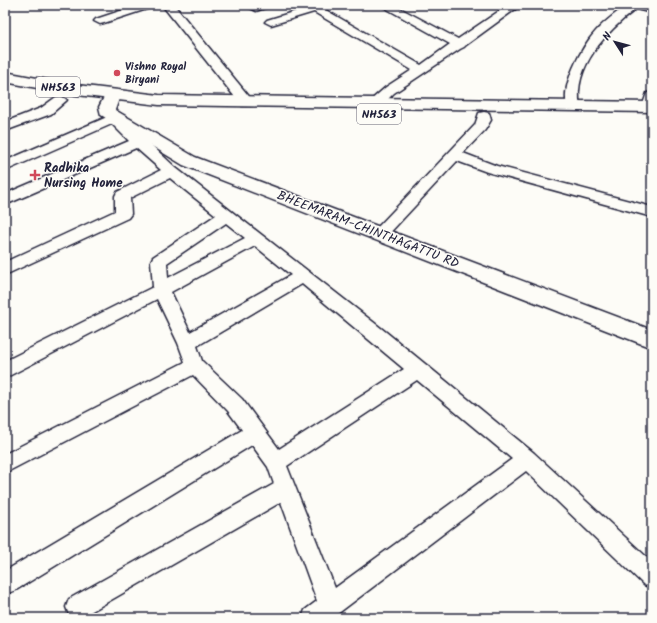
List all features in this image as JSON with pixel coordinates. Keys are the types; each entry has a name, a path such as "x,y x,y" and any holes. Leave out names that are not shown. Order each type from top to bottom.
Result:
{"highway":[{"name":"NH563","path":"5,77 111,107 159,100 247,103 651,107"},
{"name":"NH563","path":"5,88 61,100 111,107 207,112 484,116 651,107"}],"street":[{"path":"100,21 148,5"},
{"path":"168,5 247,103"},
{"path":"386,5 460,45"},
{"path":"492,5 511,8"},
{"path":"574,106 572,98 573,88 586,50 612,20 634,5 652,10"},
{"path":"271,22 311,7 421,70"},
{"path":"375,104 390,90 460,45 511,8"},
{"path":"5,127 46,111 61,100"},
{"path":"5,166 111,107 138,142 171,171 380,337 527,459 652,578"},
{"name":"BHEEMARAM-CHINTHAGATTU RD","path":"111,107 189,161 652,339"},
{"path":"380,234 455,156 480,127 484,120 484,116"},
{"path":"5,200 138,142"},
{"path":"455,156 492,169 652,212"},
{"path":"5,269 123,214 122,196 171,171"},
{"path":"226,216 159,261 161,290 187,343 195,366 235,405 276,462 286,488 321,612 527,459"},
{"path":"5,370 161,290 255,239"},
{"path":"187,343 303,276"},
{"path":"5,464 195,366"},
{"path":"276,462 418,370"},
{"path":"8,582 256,433"},
{"path":"77,607 286,488"}],"place":[{"name":"Vishno Royal Biryani","path":"117,73"},
{"name":"Radhika Nursing Home","path":"35,175"}]}
